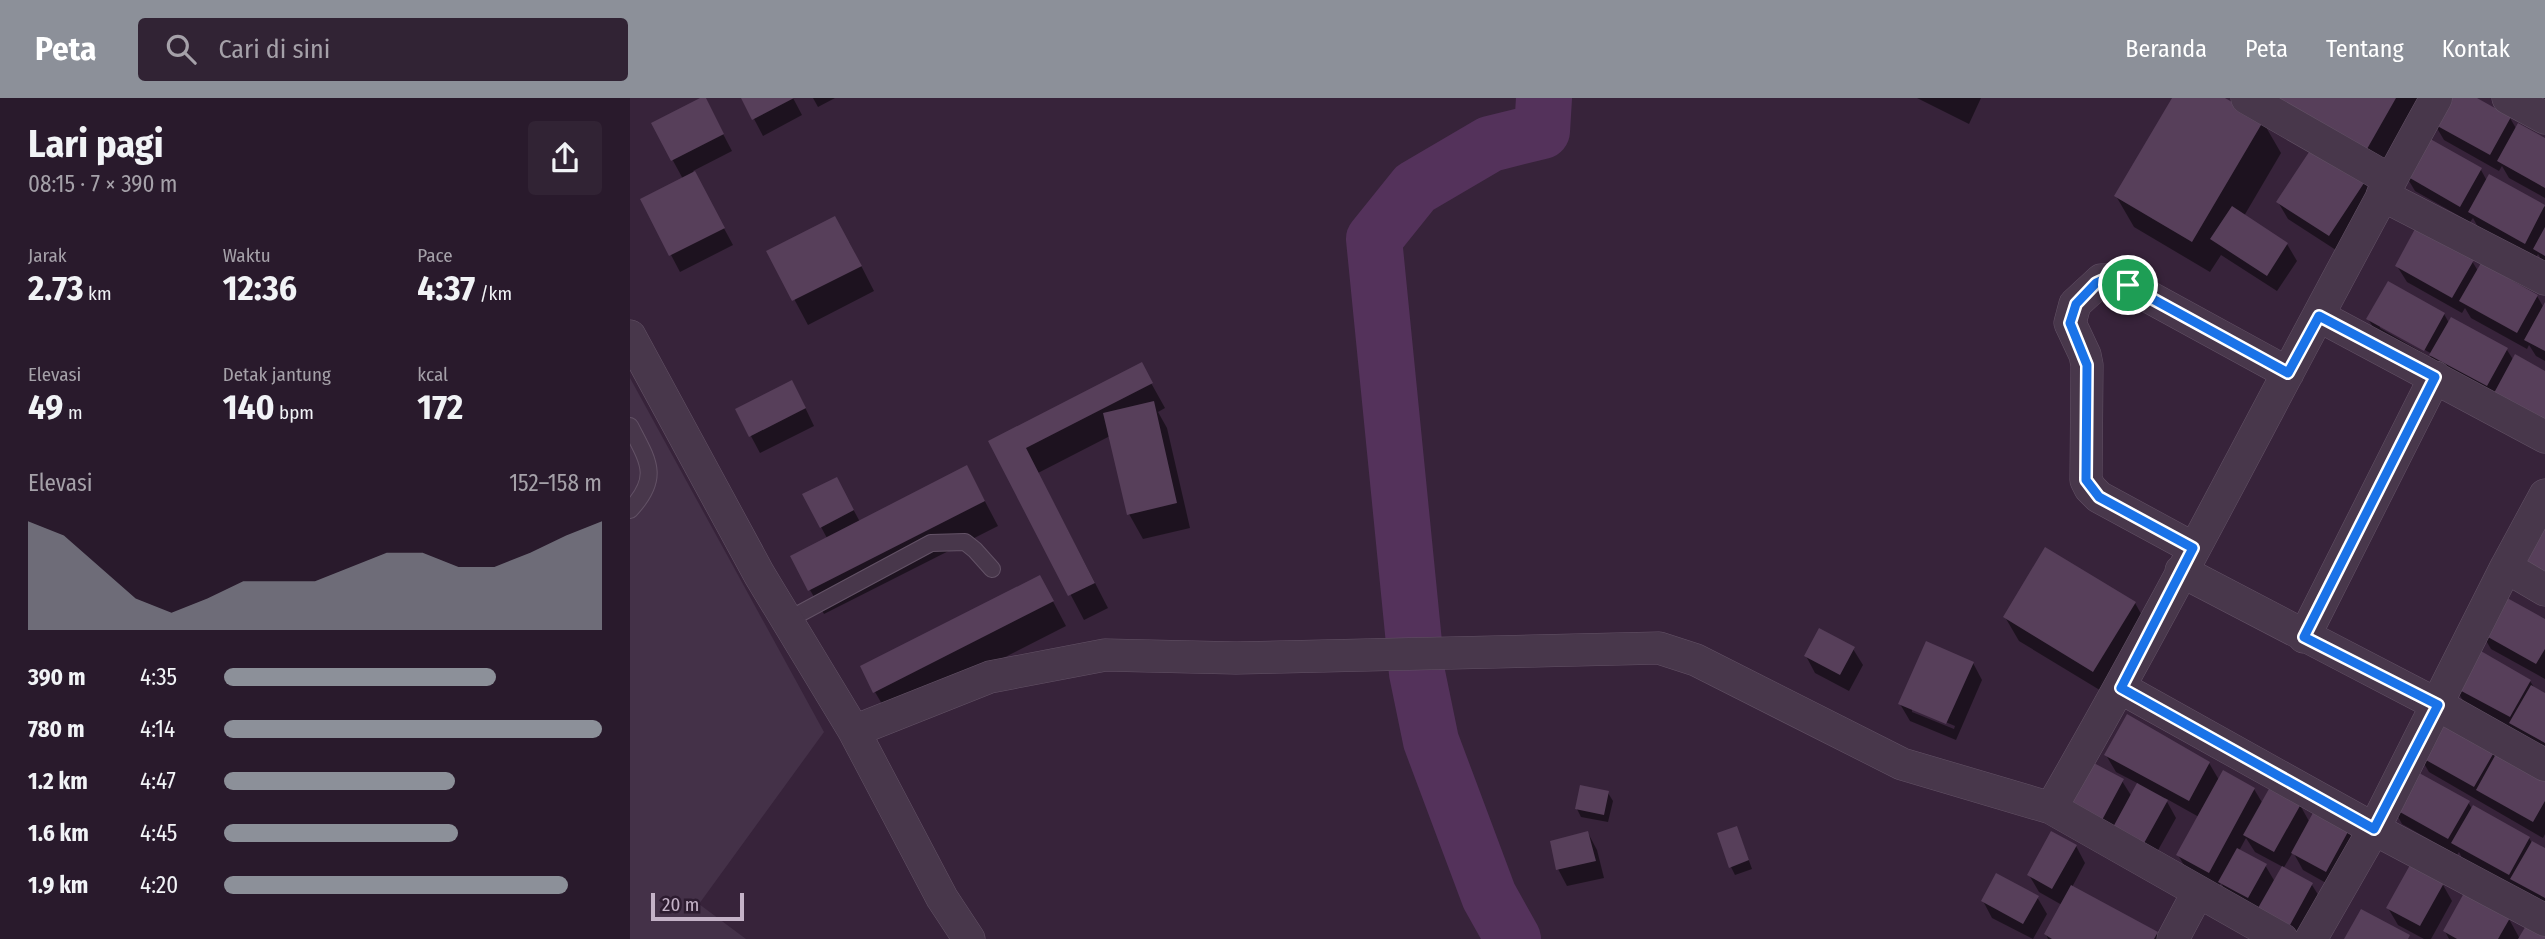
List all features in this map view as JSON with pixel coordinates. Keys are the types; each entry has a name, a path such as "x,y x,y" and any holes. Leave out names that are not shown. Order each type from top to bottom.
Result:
{"street":[{"path":"2247,98 2386,188 2545,279"},
{"path":"2051,808 2121,688 2187,559 2436,98"},
{"path":"2508,98 2545,118"},
{"path":"2288,373 2118,280 2101,280 2076,304 2070,323 2087,365 2086,480 2099,497 2304,637 2438,705 2545,765"},
{"path":"2319,316 2545,437"},
{"path":"630,336 786,621 854,731 942,898 969,939"},
{"path":"2304,637 2435,377"},
{"path":"2311,939 2374,829 2545,495"},
{"path":"2506,567 2545,590"},
{"path":"854,731 990,677 1105,655 1236,658 1659,648 1696,660 1902,764 2051,808 2282,939"},
{"path":"2121,688 2374,829 2545,920"},
{"path":"2173,939 2199,892"}],"lane":[{"path":"630,426 647,459 650,471 649,483 630,510"},
{"path":"786,621 931,543 965,542 992,569"}],"shaded area":[{"path":"630,378 824,732 699,904 746,939 630,939"}],"building":[{"path":"700,98 706,98 724,134 671,161 651,123"},
{"path":"741,98 794,98 752,120"},
{"path":"2172,98 2225,98 2264,120 2192,242 2114,196"},
{"path":"2274,98 2396,98 2367,149"},
{"path":"2446,98 2477,98 2511,117 2490,155 2432,123"},
{"path":"2518,123 2545,138 2545,188 2497,161"},
{"path":"2425,136 2482,168 2460,207 2403,174"},
{"path":"2313,146 2366,180 2329,236 2276,202"},
{"path":"695,171 725,228 669,256 640,199"},
{"path":"2489,174 2545,205 2525,244 2468,212"},
{"path":"2232,206 2288,243 2267,276 2210,239"},
{"path":"835,216 862,266 792,301 766,251"},
{"path":"2416,227 2474,260 2452,298 2395,266"},
{"path":"2545,227 2545,256 2533,249"},
{"path":"2481,263 2538,295 2517,333 2459,301"},
{"path":"2388,281 2445,313 2424,351 2366,319"},
{"path":"2545,302 2545,351 2524,340"},
{"path":"2451,317 2508,348 2487,386 2429,355"},
{"path":"2515,354 2545,371 2545,421 2494,393"},
{"path":"1142,362 1153,383 1026,448 1095,583 1068,596 988,441"},
{"path":"792,380 806,408 749,437 735,409"},
{"path":"1154,401 1177,503 1127,515 1103,413"},
{"path":"967,465 985,501 808,591 790,556"},
{"path":"837,477 854,510 820,528 802,494"},
{"path":"2545,522 2545,572 2518,557"},
{"path":"2045,547 2136,602 2093,672 2003,617"},
{"path":"1040,575 1054,601 873,693 860,666"},
{"path":"2500,594 2545,619 2545,649 2536,664 2479,632"},
{"path":"1819,628 1855,647 1840,675 1804,656"},
{"path":"1926,641 1974,662 1946,724 1898,704"},
{"path":"2474,647 2531,680 2510,717 2452,686"},
{"path":"2531,685 2545,693 2545,743 2509,723"},
{"path":"2127,714 2210,762 2189,801 2104,755"},
{"path":"2438,717 2496,749 2474,787 2417,755"},
{"path":"2497,752 2545,779 2545,801 2533,822 2476,790"},
{"path":"2092,762 2124,779 2101,822 2068,804"},
{"path":"2412,769 2470,801 2448,839 2391,807"},
{"path":"2223,770 2255,788 2209,873 2176,855"},
{"path":"2137,783 2168,800 2143,845 2112,829"},
{"path":"1580,785 1609,791 1604,815 1575,809"},
{"path":"2270,787 2301,804 2274,852 2243,835"},
{"path":"2473,805 2530,837 2509,875 2451,843"},
{"path":"2314,811 2349,830 2326,872 2291,853"},
{"path":"1737,826 1749,860 1729,868 1717,833"},
{"path":"1588,831 1596,861 1556,870 1550,841"},
{"path":"2051,831 2077,845 2052,889 2027,875"},
{"path":"2532,841 2545,848 2545,898 2510,879"},
{"path":"2237,848 2267,864 2248,898 2218,882"},
{"path":"2410,865 2444,883 2420,926 2386,908"},
{"path":"2282,866 2313,883 2290,925 2258,908"},
{"path":"1996,873 2039,896 2023,924 1981,901"},
{"path":"2071,885 2158,932 2154,939 2052,939 2044,934"},
{"path":"2464,893 2510,918 2498,939 2457,939 2443,931"},
{"path":"2361,909 2410,935 2408,939 2344,939"},
{"path":"2527,924 2545,934 2545,939 2518,939"}],"waterway":[{"path":"1513,939 1489,896 1431,741 1417,673 1374,239 1415,188 1490,144 1542,131 1544,98"}],"route":[{"path":"2107,278 2128,285 2288,373 2319,316 2435,377 2304,637 2438,705 2374,829 2121,688 2193,548 2099,497 2086,480 2087,365 2070,323 2076,304 2096,283 2107,278"}]}
